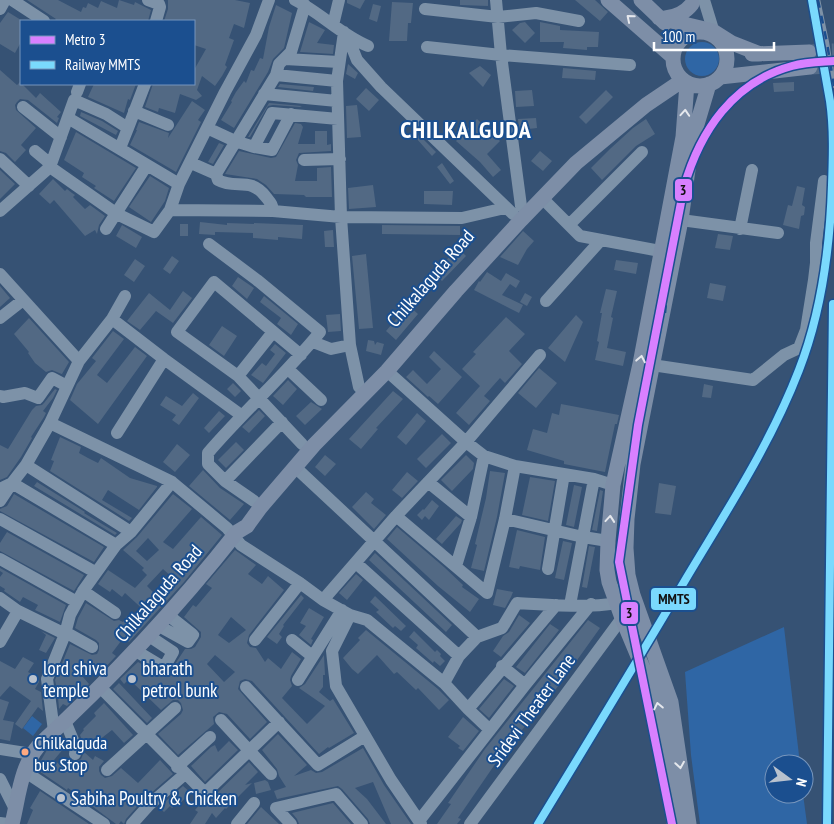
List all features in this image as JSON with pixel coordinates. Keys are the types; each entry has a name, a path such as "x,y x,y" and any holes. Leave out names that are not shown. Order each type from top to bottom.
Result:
{"main road":[{"path":"641,0 662,18 688,32 714,33 732,44 760,54"},
{"path":"610,1 674,57 682,78 683,137 640,364 613,485 607,570 620,611 658,704 674,824"},
{"path":"662,18 681,14 696,1"},
{"path":"674,57 677,44 688,32"},
{"path":"689,824 670,702 634,599 628,575 626,557 627,519 634,464 681,220 692,141 714,81 727,64 726,49 714,33"},
{"path":"682,78 702,86 714,81 810,60 751,54 726,49"},
{"name":"Chilkalaguda Road","path":"235,534 239,523 254,501 302,444 359,387 513,209 570,156 641,97 682,78"},
{"name":"Chilkalaguda Road","path":"12,824 24,771 32,754 159,626 235,534 247,526 314,445 388,370 456,291 542,198 576,163 682,78"}],"street":[{"path":"0,9 5,0"},
{"path":"12,0 42,20"},
{"path":"148,0 159,4 156,20"},
{"path":"35,151 47,161 50,167 117,214 154,232 170,210 179,184 256,35 269,0"},
{"path":"339,0 341,31 337,101 341,217 350,345 359,387"},
{"path":"496,0 513,209"},
{"path":"688,32 696,1"},
{"path":"696,1 714,33"},
{"path":"216,174 276,75 279,64 291,52 300,2 341,31 368,46"},
{"path":"425,9 498,17 536,13 579,21"},
{"path":"341,31 356,60 513,209"},
{"path":"427,47 630,65"},
{"path":"285,59 339,62"},
{"path":"276,75 337,81"},
{"path":"120,148 145,85"},
{"path":"264,94 337,101"},
{"path":"0,211 50,167 74,100 106,114 128,128"},
{"path":"23,107 61,137"},
{"path":"134,111 168,125"},
{"path":"207,128 235,141 272,150 291,114 338,119"},
{"path":"68,118 179,184"},
{"path":"569,225 642,152"},
{"path":"0,159 29,186"},
{"path":"304,160 340,159"},
{"path":"191,163 216,174 218,180 224,184 243,184 259,188 273,206 273,211"},
{"path":"106,230 147,165"},
{"path":"740,229 752,170"},
{"path":"652,365 753,380 784,356 799,348 806,330 814,280 816,243 824,181"},
{"path":"542,198 580,236 660,251"},
{"path":"170,210 273,211 341,217 462,218 513,209"},
{"path":"681,220 778,233"},
{"path":"546,301 601,240"},
{"path":"209,244 257,280 320,332 302,355 241,415 208,453 208,464 254,501"},
{"path":"0,274 79,361"},
{"path":"302,355 214,282 177,332 238,376 302,444"},
{"path":"0,501 26,465 50,424 79,361 112,319 125,296"},
{"path":"0,318 23,300"},
{"path":"112,319 241,415"},
{"path":"238,376 273,332"},
{"path":"313,342 331,349 350,345"},
{"path":"323,600 396,516 466,442 540,355"},
{"path":"117,433 164,359"},
{"path":"288,369 321,400"},
{"path":"388,370 466,442 484,456 515,466 594,479 613,485"},
{"path":"0,396 25,392 38,398 52,378 67,386"},
{"path":"226,480 282,422"},
{"path":"50,424 172,482 235,534 241,545 323,600 346,613 367,620 444,683 490,730"},
{"path":"456,566 471,517 484,456"},
{"path":"26,465 131,532"},
{"path":"396,516 487,593 515,466"},
{"path":"295,467 477,637"},
{"path":"548,569 564,474"},
{"path":"570,605 594,479"},
{"path":"54,731 47,679 65,633 70,614 95,572 116,544 131,532 172,482"},
{"path":"428,482 471,517"},
{"path":"0,489 12,483"},
{"path":"12,483 116,544"},
{"path":"505,518 555,531 608,541"},
{"path":"0,519 95,572"},
{"path":"0,559 115,613"},
{"path":"356,563 459,656"},
{"path":"255,640 300,583"},
{"path":"0,598 18,611 92,647"},
{"path":"444,683 459,656 477,637 502,628 517,603 591,604 620,611 634,599"},
{"path":"468,709 502,666 556,604"},
{"path":"346,613 332,651 336,686 390,780 420,822 525,685 591,604"},
{"path":"0,642 18,611"},
{"name":"Sridevi Theater Lane","path":"470,824 620,611"},
{"path":"298,680 312,656 346,613"},
{"path":"136,651 161,666 165,666 173,652 159,626"},
{"path":"292,640 312,656"},
{"path":"502,666 525,685"},
{"path":"100,687 205,793 279,722"},
{"path":"246,687 318,765 365,736"},
{"path":"108,770 175,708"},
{"path":"65,720 76,747 75,754"},
{"path":"221,720 271,774"},
{"path":"132,824 210,737"},
{"path":"0,749 32,754"},
{"path":"24,771 104,824"},
{"path":"0,779 15,809"},
{"path":"291,824 276,808 336,794 362,824"},
{"path":"237,824 254,803"},
{"path":"0,823 8,824"}],"shaded area":[{"path":"702,42 709,43 714,47 718,52 718,66 714,71 709,75 702,76 695,75 690,71 686,66 685,59 686,52 690,47 695,43"},
{"path":"784,627 799,754 764,754 764,804 804,804 807,824 700,824 691,755 685,672"},
{"path":"32,716 42,724 33,736 23,728"}],"building":[{"path":"27,0 58,0 81,12 88,3 98,8 101,1 117,8 119,0 134,5 135,2 151,10 148,20 56,19"},
{"path":"168,0 235,0 250,3 244,28 234,24 229,38 234,40 225,65 227,67 222,76 215,86 202,76 197,90 202,96 196,100 180,94 175,113 159,108 158,112 145,107 153,85 195,85 195,68 206,49 195,45 195,20 164,20 168,9"},
{"path":"347,0 365,0 360,9 347,3"},
{"path":"460,0 488,0 488,6 460,5"},
{"path":"575,0 595,0 608,12 600,21"},
{"path":"392,2 413,3 411,23 408,23 407,41 389,41"},
{"path":"373,4 381,6 377,22 369,19"},
{"path":"276,5 292,13 284,48 273,59 268,72 234,128 221,120 236,92 244,81 246,83 251,70 254,71 260,58 263,59 269,27"},
{"path":"8,12 21,20 20,44 15,53 0,44 0,23"},
{"path":"309,22 325,30 317,43 334,45 333,54 300,52"},
{"path":"525,22 535,33 525,43 512,30 520,23"},
{"path":"540,22 560,26 560,30 599,32 598,47 587,47 587,50 563,48 564,42 540,42"},
{"path":"348,64 358,73 355,79 346,74"},
{"path":"480,66 491,75 483,87 469,73"},
{"path":"563,68 596,71 595,80 562,78"},
{"path":"0,70 17,85 20,82 20,85 23,85 36,98 40,93 61,112 57,117 59,118 57,123 28,100 20,99 15,105 16,110 36,128 21,145 26,150 15,162 6,153 0,151"},
{"path":"794,82 794,91 774,92 773,83"},
{"path":"280,84 314,87 313,91 278,87"},
{"path":"94,85 136,85 130,100 128,99 124,113 88,97"},
{"path":"366,88 379,100 369,111 356,99"},
{"path":"532,90 534,106 516,107 515,91"},
{"path":"606,90 613,97 586,124 579,117"},
{"path":"192,101 205,110 198,120 201,122 176,172 130,145 139,122 169,133 168,138"},
{"path":"269,103 302,106 268,106 250,137 248,137"},
{"path":"357,105 361,137 347,138 346,106"},
{"path":"81,112 102,121 118,131 116,135 80,116"},
{"path":"536,118 537,128 519,130 518,119"},
{"path":"477,119 500,141 487,154 501,170 493,177 480,162 456,141"},
{"path":"646,119 655,134 636,146 602,180 591,168 633,128"},
{"path":"295,123 301,124 303,127 298,144 315,144 315,131 327,131 327,145 331,144 331,151 299,153 296,160 298,165 295,181 317,181 317,168 331,167 332,197 274,194 257,179 225,174 239,151 271,158 276,157"},
{"path":"76,132 136,168 114,201 94,188 96,186 82,177 84,173 64,160"},
{"path":"419,135 436,152 432,156 416,138"},
{"path":"219,143 224,145 213,164 208,162"},
{"path":"540,151 552,161 543,171 531,161"},
{"path":"442,163 454,181 450,184 437,167"},
{"path":"0,170 15,184 0,199"},
{"path":"150,176 169,188 165,201 151,222 129,207"},
{"path":"53,179 65,191 67,189 75,195 73,197 85,209 90,205 105,216 99,225 97,234 95,230 85,236 54,200 50,204 39,194"},
{"path":"373,185 376,207 349,209 348,188"},
{"path":"797,186 805,188 802,205 805,207 804,215 801,216 799,229 783,225 788,205 792,206"},
{"path":"424,191 453,191 452,205 424,204"},
{"path":"200,222 227,225 227,223 254,223 303,225 302,239 278,237 278,240 253,238 253,233 215,232 215,235 199,234"},
{"path":"180,224 188,224 188,236 180,236"},
{"path":"122,225 142,237 136,248 116,236"},
{"path":"382,225 460,226 460,235 382,234"},
{"path":"333,230 334,247 325,247 324,231"},
{"path":"523,231 534,241 518,265 500,257"},
{"path":"718,234 733,236 730,250 715,248"},
{"path":"458,248 466,256 442,281 434,273"},
{"path":"366,254 373,328 359,329 352,256"},
{"path":"172,256 179,261 170,274 163,269"},
{"path":"135,259 145,266 134,282 124,275"},
{"path":"616,260 638,263 636,274 614,270"},
{"path":"487,272 501,281 506,273 520,281 516,288 510,284 502,295 523,305 519,313 474,290"},
{"path":"238,277 254,288 247,299 232,286"},
{"path":"710,283 726,286 723,301 707,298"},
{"path":"0,286 10,298 0,307"},
{"path":"606,289 617,291 607,348 626,352 623,366 595,360 599,342 597,341 602,313 600,313"},
{"path":"183,291 192,298 173,323 156,311 140,330 127,321 149,293 170,310"},
{"path":"525,293 532,297 527,306 520,302"},
{"path":"264,296 298,324 291,335 277,324 281,318 260,302"},
{"path":"408,305 418,314 396,340 386,331"},
{"path":"340,314 341,331 328,332 326,315"},
{"path":"576,315 583,322 565,362 548,348"},
{"path":"506,317 525,334 509,351 522,364 505,383 500,378 484,396 490,401 469,425 456,413 480,386 462,369 476,354 473,352"},
{"path":"29,318 69,362 62,374 64,375 52,370 46,372 35,363 29,352 14,334"},
{"path":"222,326 237,336 224,356 209,345"},
{"path":"113,331 124,339 97,375 107,383 135,347 147,356 98,424 70,400 77,384 96,361 92,358"},
{"path":"368,340 374,341 375,345 377,342 384,344 381,355 366,351"},
{"path":"275,344 286,353 263,383 251,375 262,363 266,366 275,354 270,350"},
{"path":"434,351 462,377 438,404 406,377 413,370 427,384 441,369 429,357"},
{"path":"539,368 557,383 536,408 518,393"},
{"path":"288,380 297,389 283,405 273,396"},
{"path":"233,383 241,391 235,397 227,389"},
{"path":"704,384 713,386 711,398 702,397"},
{"path":"55,389 57,390 53,398 43,411 46,413 44,417 21,457 7,477 0,480 0,445 8,449 32,410 36,406 42,405"},
{"path":"393,391 403,399 376,428 378,429 361,449 349,439"},
{"path":"193,393 199,398 179,425 172,420 176,415 160,405 166,396 182,406"},
{"path":"311,402 322,409 305,425 296,416"},
{"path":"561,404 619,415 617,424 615,424 605,472 564,464 564,461 527,450 533,429 547,433 552,413 559,415"},
{"path":"259,410 265,416 249,433 242,427"},
{"path":"219,411 225,416 209,433 204,428"},
{"path":"417,413 426,421 406,445 397,437"},
{"path":"442,434 451,443 426,468 417,459"},
{"path":"60,437 81,447 79,453 88,458 98,463 101,458 130,478 157,487 139,510 108,490 102,500 132,518 129,521 50,471 54,461 51,460"},
{"path":"236,442 244,450 226,468 218,460"},
{"path":"177,444 190,455 175,472 163,462"},
{"path":"325,455 336,464 325,476 315,467"},
{"path":"466,455 474,463 473,469 452,491 441,480"},
{"path":"203,470 220,488 244,504 230,520 189,486"},
{"path":"490,471 505,473 484,571 471,568"},
{"path":"407,472 418,481 402,498 392,490"},
{"path":"530,477 555,481 548,521 522,515"},
{"path":"37,482 117,533 115,535 34,486"},
{"path":"659,483 676,486 671,515 655,513"},
{"path":"574,485 582,487 574,527 566,525"},
{"path":"600,490 603,491 597,531 592,530"},
{"path":"366,492 374,499 371,503 386,515 374,529 352,507"},
{"path":"14,494 104,547 94,562 0,511 0,509 7,506"},
{"path":"173,494 192,509 163,542 173,549 201,517 222,535 184,582 129,642 124,637 112,653 116,656 97,676 84,663 77,670 89,684 67,706 63,704 59,709 58,697 61,692 57,689 55,680 70,644 92,655 97,654 99,650 99,643 96,640 75,628 86,603 114,621 119,620 123,622 127,616 138,623 147,613 125,593 122,597 112,589 110,592 98,584 108,570 135,588 147,575 142,570 144,568 123,550 137,537","holes":["148,538 159,550 147,561 136,551","163,569 175,580 161,597 158,597 147,586"]},
{"path":"432,500 439,506 429,520 425,516 422,520 417,515"},
{"path":"456,516 462,520 461,523 442,544 436,539"},
{"path":"397,527 444,567 463,585 462,587 479,599 470,612 438,586 387,539"},
{"path":"517,530 545,537 540,570 520,566 519,569 509,567"},
{"path":"7,532 84,575 74,591 0,551 0,543"},
{"path":"563,541 572,543 564,580 555,578"},
{"path":"589,546 595,547 587,588 582,587"},
{"path":"235,550 256,565 248,574 262,584 268,576 284,590 249,635 247,643 250,647 256,648 265,662 268,658 281,669 292,652 301,659 291,676 292,686 282,698 307,724 325,706 299,688 305,684 324,655 325,675 323,675 323,687 319,692 330,701 333,699 354,733 319,754 252,681 245,679 240,681 238,689 267,722 250,739 227,714 219,712 213,717 214,724 178,755 158,734 181,714 183,710 181,703 178,700 173,700 161,710 129,679 124,684 120,679 138,662 157,673 169,673 185,649 195,647 201,637 201,632 184,617 193,605 196,607 212,588 206,584","holes":["231,617 246,630 229,643 218,635","215,655 235,672 224,682 207,664"]},
{"path":"375,553 452,625 446,632 369,560"},
{"path":"0,568 66,605 60,622 35,610 38,605 23,597 20,602 4,591 5,589 0,586 0,577 3,573 0,571"},
{"path":"356,574 363,580 347,600 339,593"},
{"path":"497,589 513,592 505,608 493,605"},
{"path":"301,595 304,598 283,625 279,634 282,637 277,644 267,637"},
{"path":"375,596 406,626 401,631 395,626 393,628 376,612 379,610 370,602"},
{"path":"309,608 324,617 311,639 313,640 311,645 299,635 306,626 300,623"},
{"path":"519,615 530,623 501,657 493,651 503,636 509,632"},
{"path":"588,620 600,628 560,684 502,754 458,818 461,819 457,824 437,824 451,804 448,803 485,749"},
{"path":"550,624 559,630 525,673 516,667"},
{"path":"366,630 449,700 439,710 418,688 416,690 397,672 394,674 377,655 358,674 352,669 343,658 360,640 358,638"},
{"path":"41,631 55,638 46,653 39,650 46,635"},
{"path":"414,631 435,652 437,650 441,654 440,656 445,661 440,666 434,661 433,663 416,648 418,645 409,637"},
{"path":"23,657 34,663 28,672 39,678 35,689 41,692 43,711 38,707 22,729 15,724 31,701 10,686 0,697 0,661 15,669"},
{"path":"504,679 514,686 489,718 479,709"},
{"path":"119,683 152,718 147,723 113,689"},
{"path":"0,699 9,702 3,720 14,722 10,741 0,739"},
{"path":"104,703 133,735 124,743 112,730 94,744 88,738 83,743 80,735 83,729 96,716 94,713"},
{"path":"463,717 479,731 463,751 458,748 460,746 448,737"},
{"path":"278,734 307,765 294,776 311,770 316,773 322,772 363,748 384,785 411,824 391,824 373,782 355,788 367,799 386,824 370,824 368,819 338,786 277,799 274,791 286,787 277,769 262,750"},
{"path":"229,741 238,750 205,782 191,766 211,747 215,745 218,752"},
{"path":"56,742 64,748 54,760 68,771 81,759 84,752 93,760 95,756 104,761 99,767 99,771 105,778 112,776 121,768 138,783 160,760 173,774 143,800 126,819 124,824 121,821 119,824 116,824 68,788 67,790 36,769 47,750"},
{"path":"249,762 258,772 245,785 252,783 216,818 212,813 205,824 190,824 198,812 195,810 203,801 211,799"},
{"path":"265,780 268,782 271,790 256,794 254,783"},
{"path":"183,786 191,793 178,805 176,804 172,808 170,806 164,812 159,807"},
{"path":"40,791 89,824 27,824 33,810 30,808"},
{"path":"333,803 351,824 299,824 292,813"},
{"path":"261,807 279,824 247,824"}],"tunnel":[{"path":"809,52 834,51"},
{"path":"810,67 834,66"}],"railway":[{"path":"818,0 834,86"},
{"path":"665,313 670,262"}],"metro line":[{"name":"3","path":"672,824 619,562 638,425 684,187 699,147 722,111 736,97 752,84 771,73 797,65 834,61"}],"rail line":[{"name":"MMTS","path":"538,824 748,476 788,397 807,348 814,325 827,256 833,154 830,101 812,0"},
{"name":"MMTS","path":"827,824 833,304"}],"place":[{"name":"lord shiva temple","path":"33,679"},
{"name":"bharath petrol bunk","path":"132,679"},
{"name":"Chilkalguda bus Stop","path":"25,752"},
{"name":"Sabiha Poultry & Chicken","path":"61,798"}],"district":[{"name":"CHILKALGUDA","path":"466,129"}]}
